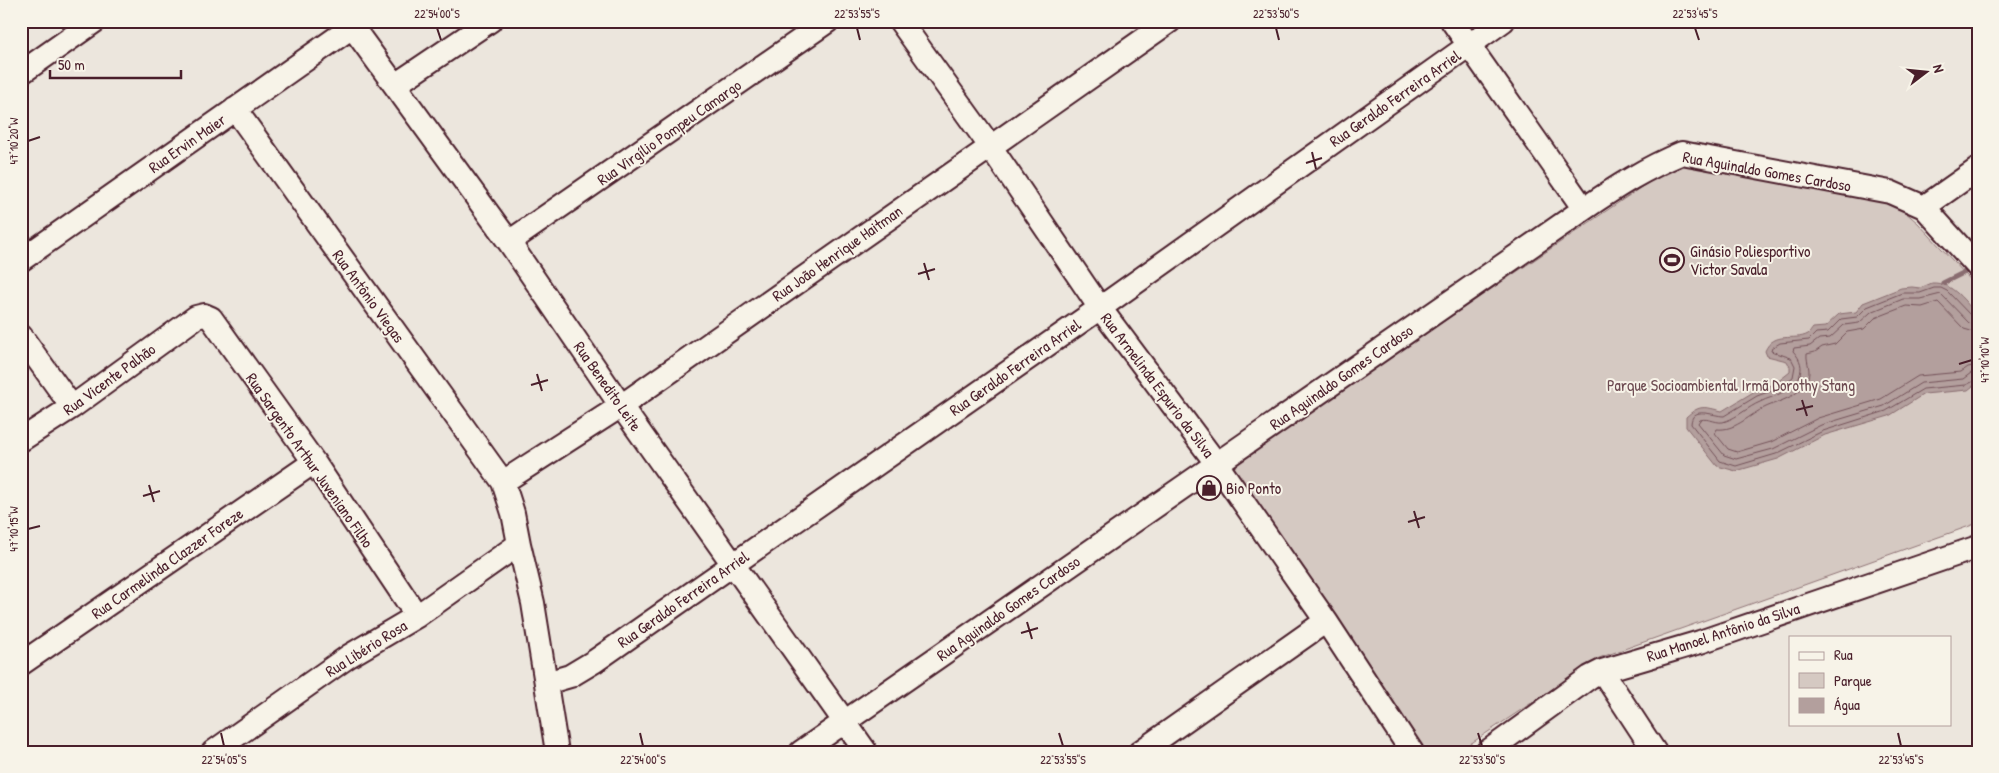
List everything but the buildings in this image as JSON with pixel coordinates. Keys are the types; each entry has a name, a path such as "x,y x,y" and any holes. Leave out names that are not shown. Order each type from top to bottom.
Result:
{"street":[{"path":"21,73 95,21"},
{"path":"395,85 490,21"},
{"name":"Rua Virgílio Pompeu Camargo","path":"509,242 828,21"},
{"name":"Rua Armelinda Espurio da Silva","path":"900,21 990,146 1100,308 1216,463 1326,621 1412,752"},
{"name":"Rua João Henrique Haitman","path":"503,482 621,406 1170,21"},
{"path":"1452,21 1584,208"},
{"name":"Rua Geraldo Ferreira Arriel","path":"546,683 570,676 578,671 734,564 1100,308 1503,21"},
{"name":"Rua Benedito Leite","path":"350,24 509,242 621,406 866,752"},
{"name":"Rua Ervin Maier","path":"21,260 235,109 350,24"},
{"name":"Rua Antônio Viegas","path":"235,109 503,482 513,513 518,544 533,603 557,752"},
{"name":"Rua Aguinaldo Gomes Cardoso","path":"801,752 1584,208 1631,177 1656,164 1682,154 1890,192 1924,207"},
{"path":"1978,169 1924,207 1978,267"},
{"name":"Rua Sargento Arthur Juveniano Filho","path":"196,317 204,315 211,318 314,462 417,616"},
{"name":"Rua Vicente Palhão","path":"21,440 72,407 196,317"},
{"path":"21,336 72,407"},
{"name":"Rua Carmelinda Clazzer Foreze","path":"21,664 314,462"},
{"name":"Rua Libério Rosa","path":"213,752 349,656 417,616 518,544"},
{"name":"Rua Manoel Antônio da Silva","path":"1487,752 1590,677 1602,671 1700,642 1978,547"},
{"path":"1140,752 1326,621"},
{"path":"1602,671 1654,752"}],"green space":[{"name":"Parque Socioambiental Irmã Dorothy Stang","path":"1687,156 1879,200 1904,211 1918,223 1978,288 1978,523 1599,658 1458,752 1427,752 1231,466"}],"water":[{"path":"1932,283 1952,289 1978,316 1978,382 1968,390 1924,394 1889,416 1825,435 1778,459 1736,471 1717,466 1686,427 1686,417 1695,410 1707,408 1722,411 1755,391 1776,383 1790,372 1787,361 1767,356 1765,351 1774,341 1809,334 1813,328 1825,327 1839,314 1856,312 1863,303 1901,288 1920,288"}],"waterway":[{"path":"1943,283 1973,268"}],"place":[{"name":"Ginásio Poliesportivo Victor Savala","path":"1672,260"},
{"name":"Bio Ponto","path":"1209,488"}]}
